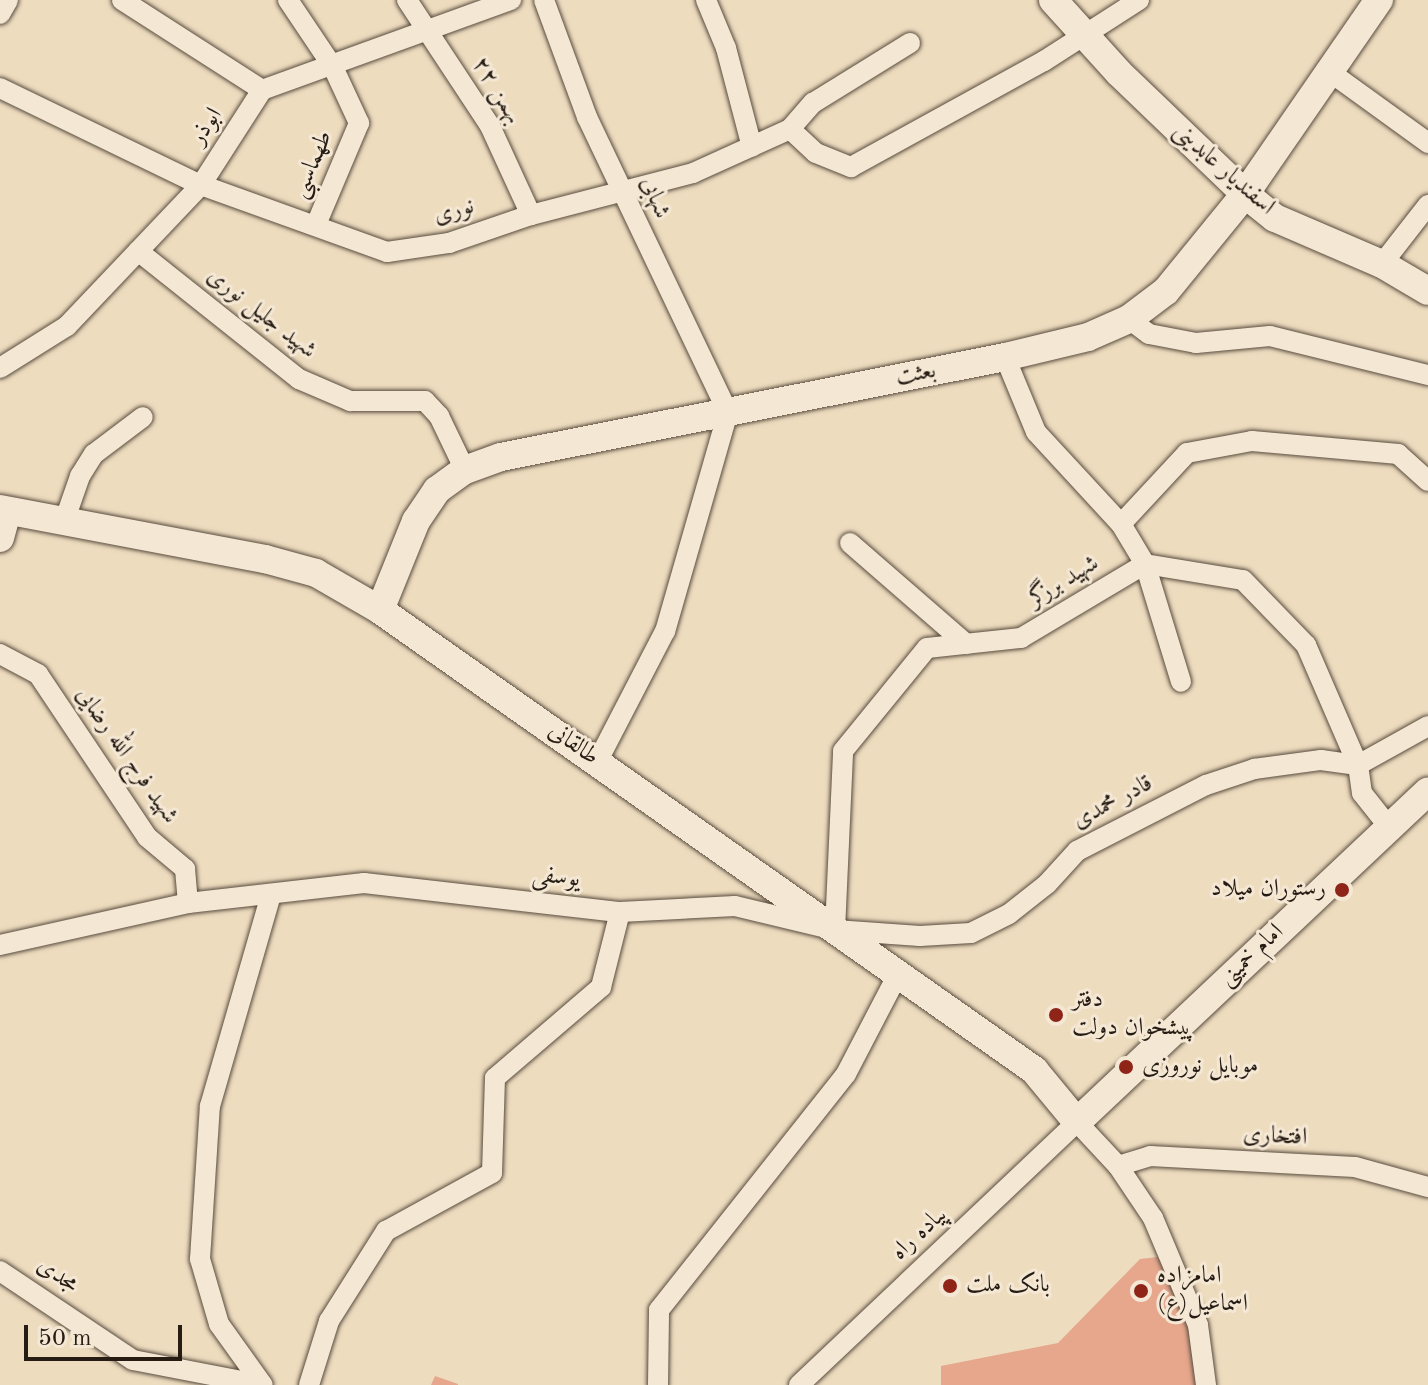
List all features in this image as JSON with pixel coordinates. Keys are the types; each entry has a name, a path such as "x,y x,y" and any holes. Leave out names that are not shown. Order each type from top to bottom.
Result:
{"street":[{"path":"0,14 8,0"},
{"path":"122,0 262,90 333,67 427,29 511,0"},
{"name":"طهماسبی","path":"288,0 333,67 359,123 316,225"},
{"name":"۲۲ بهمن","path":"407,0 490,126 531,215"},
{"name":"شهابی","path":"544,0 587,117 728,412"},
{"path":"706,0 726,48 752,147"},
{"name":"اسفندیار عابدینی","path":"1053,0 1245,194 1275,218 1382,264 1428,291"},
{"path":"790,129 816,153 851,167 1044,61 1139,0"},
{"name":"بعثت","path":"386,614 416,521 437,490 465,470 501,457 1005,357 1088,337 1129,319 1166,291 1245,194 1379,0"},
{"name":"نوری","path":"0,88 201,185 387,252 449,243 531,215 625,194 752,147 790,129 813,103 910,43"},
{"path":"1330,72 1428,143"},
{"name":"ابوذر","path":"0,368 67,326 201,185 262,90"},
{"path":"1382,264 1428,205"},
{"name":"شهید جلیل نوری","path":"138,251 299,379 350,401 425,401 439,416 465,470"},
{"path":"1129,319 1149,334 1196,343 1270,336 1428,375"},
{"path":"1005,357 1036,432 1121,524 1145,564 1181,682"},
{"path":"597,762 665,631 728,412"},
{"path":"64,522 80,476 94,454 143,417"},
{"path":"1121,524 1187,453 1252,441 1398,454 1428,481"},
{"name":"طالقانی","path":"2,519 64,522 265,559 316,573 386,614 1034,1070 1077,1122"},
{"path":"850,543 966,644"},
{"path":"1145,564 1243,580 1306,645 1358,765 1362,793 1389,827"},
{"name":"شهید برزگر","path":"835,930 843,751 927,648 1021,638 1145,564"},
{"name":"شهید فرج الله رضایی","path":"0,654 38,674 147,837 185,869 188,903"},
{"path":"1358,765 1428,726"},
{"name":"قادر محمدی","path":"835,930 920,936 971,933 1037,892 1077,851 1206,785 1254,769 1321,760 1358,765"},
{"name":"امام خمینی","path":"1077,1122 1428,791"},
{"name":"یوسفی","path":"0,945 188,903 364,883 620,912 735,906 835,930"},
{"path":"262,1385 219,1324 200,1259 210,1106 271,895"},
{"path":"309,1385 329,1321 386,1231 492,1173 495,1078 601,987 620,912"},
{"path":"658,1385 659,1310 846,1074 898,974"},
{"path":"1077,1122 1118,1166 1153,1218 1198,1325 1206,1385"},
{"name":"پیاده راه","path":"799,1385 1077,1122"},
{"name":"افتخاری","path":"1118,1166 1150,1156 1355,1167 1428,1187"},
{"name":"مجدی","path":"0,1271 133,1360 262,1385"}],"building":[{"name":"امامزاده اسماعیل(ع)","path":"1158,1257 1188,1324 1196,1385 941,1385 941,1366 1058,1343 1140,1259"},
{"path":"435,1376 458,1384 458,1385 431,1385"}],"place":[{"name":"رستوران میلاد","path":"1342,890"},
{"name":"دفتر پیشخوان دولت","path":"1056,1015"},
{"name":"موبایل نوروزی","path":"1126,1067"},
{"name":"بانک ملت","path":"950,1286"},
{"name":"امامزاده اسماعیل(ع)","path":"1141,1291"}]}
